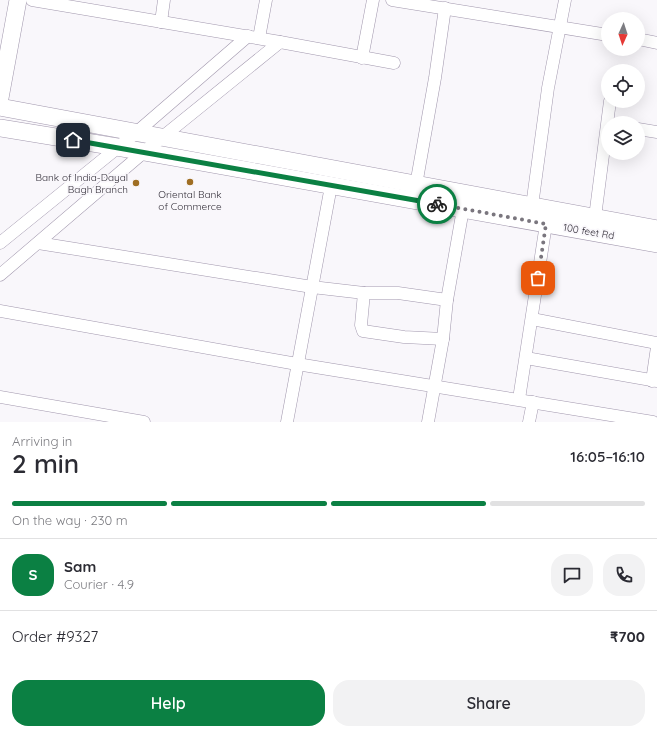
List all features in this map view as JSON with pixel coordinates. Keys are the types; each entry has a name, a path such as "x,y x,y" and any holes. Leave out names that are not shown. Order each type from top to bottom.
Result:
{"main road":[{"path":"0,98 18,0"},
{"path":"0,107 657,229"},
{"name":"100 feet Rd","path":"0,128 116,147 657,244"}],"street":[{"path":"32,0 254,37 394,63"},
{"path":"161,22 164,0"},
{"path":"0,243 116,147 137,132 254,37 266,0"},
{"path":"362,58 373,0"},
{"path":"392,0 601,34"},
{"path":"532,206 548,88 565,0"},
{"path":"416,184 435,78 445,8"},
{"path":"645,41 657,42"},
{"path":"0,275 162,137 280,42"},
{"path":"645,130 657,132"},
{"path":"595,217 603,160"},
{"path":"286,422 331,186"},
{"path":"428,422 443,339 447,300 463,209"},
{"path":"519,399 546,224"},
{"path":"38,243 312,287 364,293 398,293 447,300"},
{"path":"364,293 361,325 363,331 404,337 443,339"},
{"path":"0,311 297,364 435,387 519,399 649,422"},
{"path":"532,319 657,343"},
{"path":"526,358 654,381 657,347"},
{"path":"0,397 144,422"},
{"path":"529,422 533,402"}],"way so far":[{"path":"437,204 546,224 538,278"}],"place":[{"name":"Oriental Bank of Commerce","path":"190,182"},
{"name":"Bank of India-Dayal Bagh Branch","path":"136,183"}],"route":[{"path":"73,140 437,204"}]}
